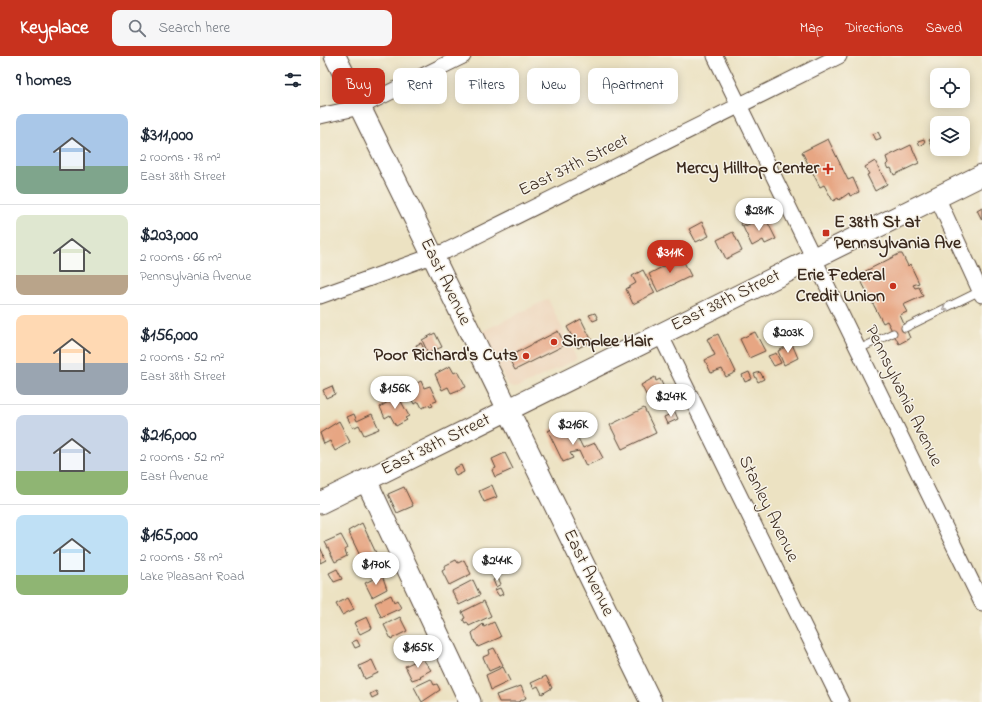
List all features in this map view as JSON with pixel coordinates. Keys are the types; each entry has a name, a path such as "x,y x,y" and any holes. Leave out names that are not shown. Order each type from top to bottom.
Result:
{"street":[{"name":"East Avenue","path":"334,56 651,702"},
{"path":"320,116 360,107 463,56"},
{"name":"Pennsylvania Avenue","path":"715,56 982,603"},
{"name":"East 37th Street","path":"320,296 432,257 839,56"},
{"name":"East 38th Street","path":"320,503 982,175"},
{"path":"938,197 981,293"},
{"name":"Stanley Avenue","path":"660,334 841,702"},
{"path":"366,480 470,702"}],"lane":[{"path":"906,328 981,293"},
{"path":"859,349 894,333"}],"shaded area":[{"path":"548,299 577,359 519,387 512,388 507,384 481,332"}],"building":[{"path":"878,132 881,138 876,140 873,134"},
{"path":"828,139 848,180 853,178 859,192 850,196 849,193 839,200 838,198 833,201 824,185 820,187 802,152"},
{"path":"924,139 925,143 920,146 918,141"},
{"path":"911,145 919,163 894,175 891,168 888,169 886,165 888,163 886,157"},
{"path":"875,161 887,184 875,191 867,175 869,174 865,167"},
{"path":"982,207 982,220 977,210"},
{"path":"749,208 755,219 742,226 736,214"},
{"path":"760,219 761,222 766,219 776,239 765,244 763,240 752,246 743,227"},
{"path":"702,222 709,236 696,242 689,229"},
{"path":"733,232 742,251 726,259 717,240"},
{"path":"899,254 902,254 908,266 910,264 919,283 913,285 915,288 919,287 923,296 903,305 907,312 900,315 910,338 899,344 887,321 883,323 858,275"},
{"path":"671,256 674,262 682,258 691,276 658,292 649,274 664,266 661,261"},
{"path":"643,270 655,293 633,304 626,289 636,283 632,276"},
{"path":"595,313 598,319 593,321 589,315"},
{"path":"581,319 592,341 578,348 567,327"},
{"path":"558,331 565,345 515,370 508,357"},
{"path":"755,332 765,351 749,358 740,339"},
{"path":"435,333 442,347 428,353 422,340"},
{"path":"718,334 736,372 726,377 722,369 711,373 705,360 715,355 707,339"},
{"path":"421,343 424,349 419,351 416,345"},
{"path":"792,344 798,358 784,365 778,351"},
{"path":"776,353 781,363 774,366 768,356"},
{"path":"450,366 454,373 458,371 466,387 451,393 448,387 442,390 435,374"},
{"path":"749,372 752,379 745,382 742,375"},
{"path":"760,372 764,379 758,382 754,374"},
{"path":"655,377 656,381 660,379 666,392 657,396 659,400 651,404 641,385"},
{"path":"421,381 424,388 430,386 437,401 431,403 433,406 430,407 429,405 422,408 419,402 414,404 406,389"},
{"path":"332,386 335,394 326,398 323,390"},
{"path":"396,392 409,416 405,418 407,420 396,426 390,415 385,418 380,407 391,400 389,396"},
{"path":"644,408 656,433 622,449 610,425"},
{"path":"675,412 678,419 667,424 664,417"},
{"path":"354,414 357,421 372,414 379,429 364,435 359,425 353,428 347,417"},
{"path":"339,421 350,442 335,451 330,441 324,444 320,433"},
{"path":"563,423 571,437 576,434 583,448 595,443 603,458 586,466 579,451 570,453 573,458 563,462 548,431"},
{"path":"505,453 513,469 495,477 492,470 496,468 492,459"},
{"path":"461,465 464,472 456,476 453,469"},
{"path":"492,485 497,497 484,502 479,491"},
{"path":"404,487 413,506 397,513 388,494"},
{"path":"362,523 376,553 366,558 369,564 365,566 348,531"},
{"path":"341,535 348,548 345,550 347,556 335,562 325,542"},
{"path":"320,547 326,560 320,563"},
{"path":"488,558 491,563 485,565 482,560"},
{"path":"456,560 458,563 464,560 471,574 449,585 442,571 445,569 444,566"},
{"path":"337,569 342,579 334,582 329,573"},
{"path":"382,575 387,589 372,597 365,583"},
{"path":"498,578 501,584 496,587 493,580"},
{"path":"473,580 480,595 459,605 452,591"},
{"path":"500,588 503,594 499,596 495,590"},
{"path":"391,595 394,602 397,600 401,608 381,617 375,603"},
{"path":"348,598 354,609 342,615 336,604"},
{"path":"484,601 491,616 469,626 463,619 465,618 462,612"},
{"path":"367,617 372,628 360,634 354,623"},
{"path":"400,617 407,631 391,639 384,625"},
{"path":"494,622 501,637 478,647 472,633 483,624 484,627"},
{"path":"412,637 421,650 402,659 395,646"},
{"path":"357,640 360,646 355,648 352,642"},
{"path":"494,648 503,665 489,671 483,657 490,654 489,650"},
{"path":"422,658 431,670 420,676 421,677 412,680 405,666"},
{"path":"372,660 378,673 365,679 359,666"},
{"path":"503,667 510,681 491,690 486,675"},
{"path":"546,676 552,688 542,694 538,686 534,688 531,683"},
{"path":"431,679 434,685 437,684 440,690 422,702 414,687"},
{"path":"521,686 526,698 520,702 499,702 496,695"},
{"path":"376,691 378,695 372,698 370,694"}],"place":[{"name":"Mercy Hilltop Center","path":"828,169"},
{"name":"E 38th St at Pennsylvania Ave","path":"826,233"},
{"name":"Erie Federal Credit Union","path":"893,286"},
{"name":"Simplee Hair","path":"554,342"},
{"name":"Poor Richard's Cuts","path":"526,356"}]}
